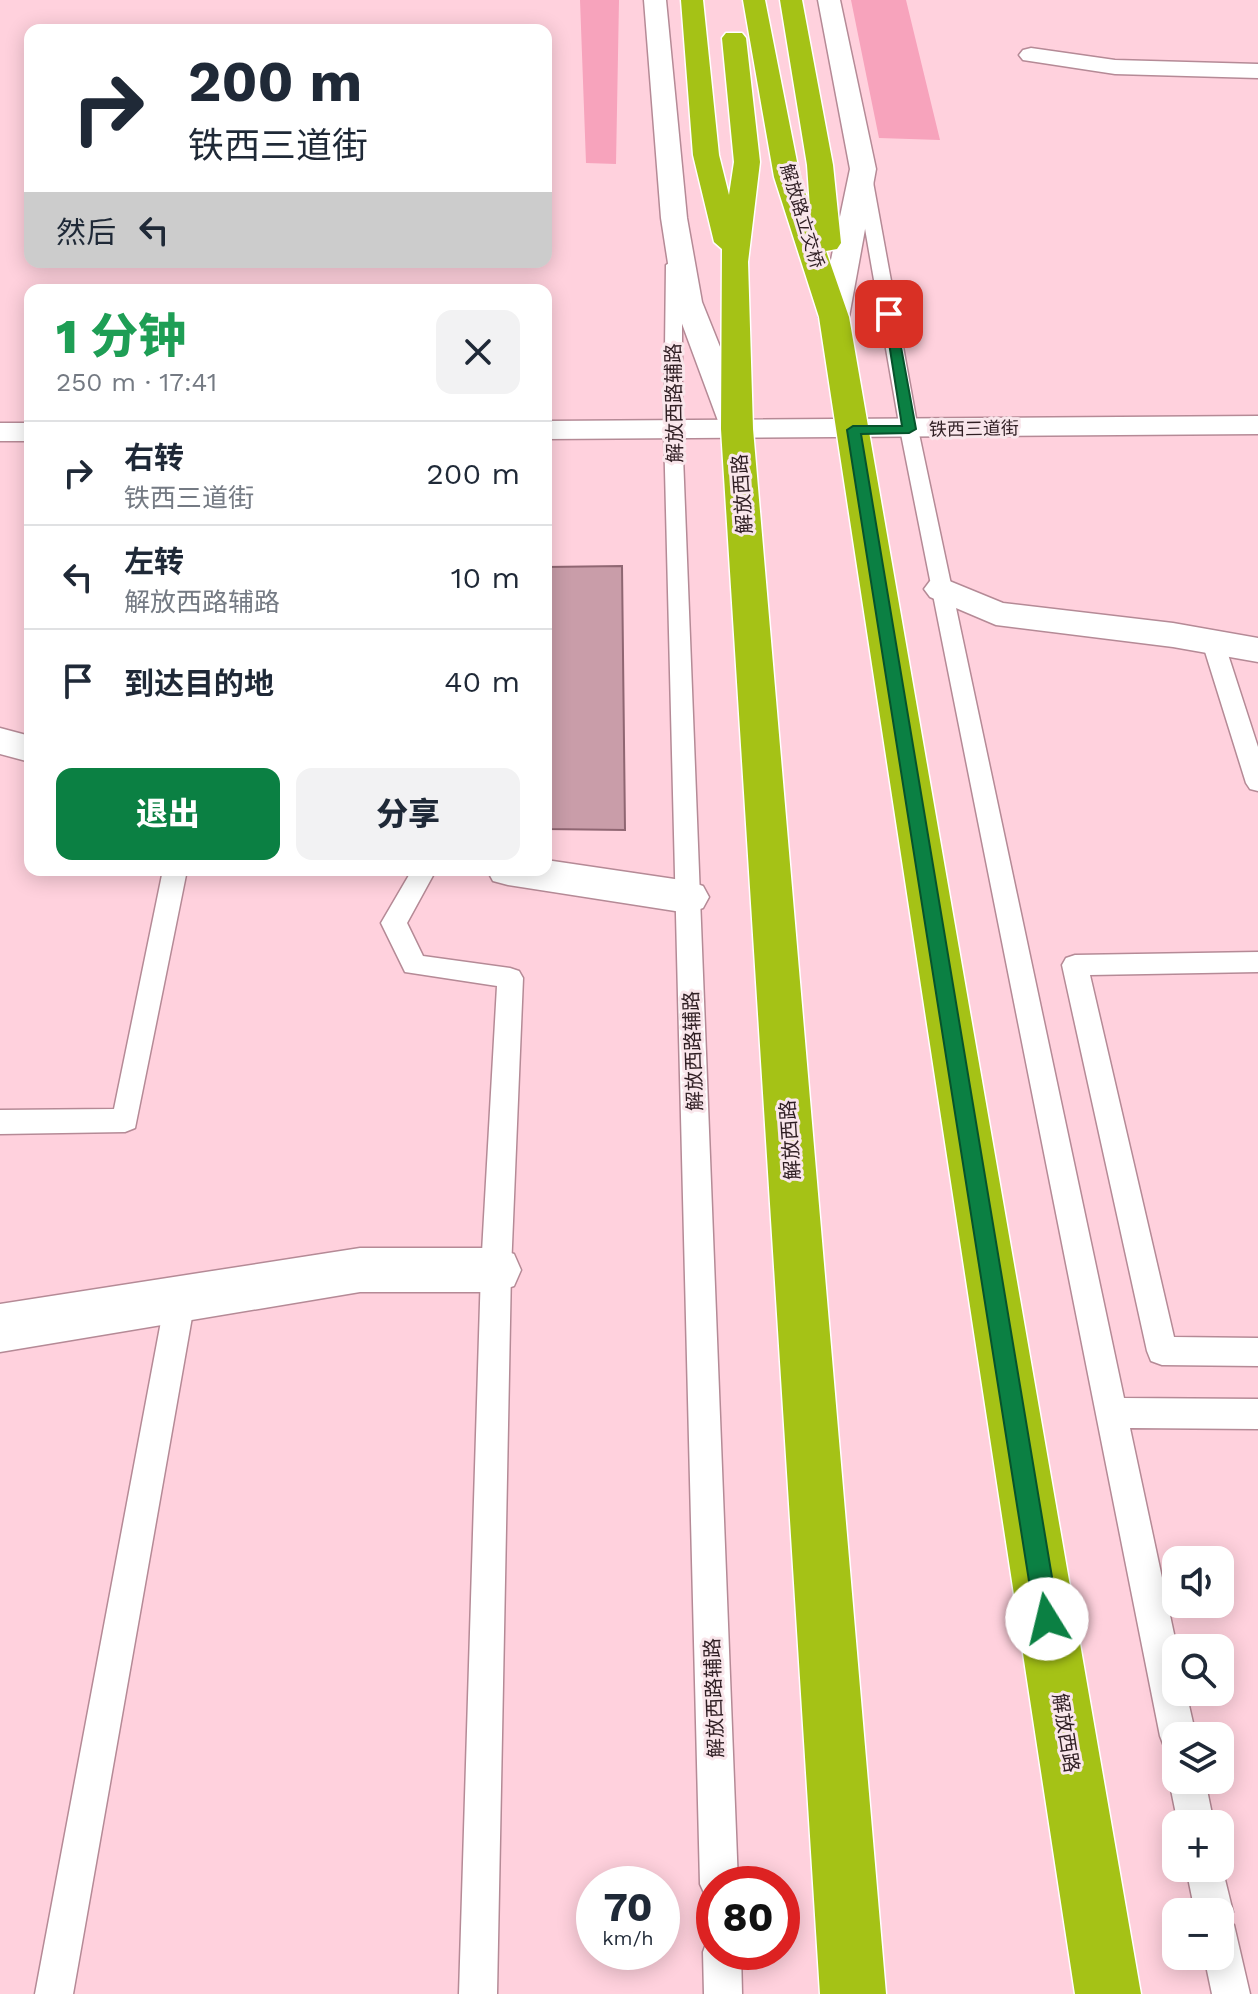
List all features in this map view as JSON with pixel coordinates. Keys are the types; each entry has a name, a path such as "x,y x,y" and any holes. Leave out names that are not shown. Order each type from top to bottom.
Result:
{"highway":[{"path":"692,0 706,155 734,262"},
{"name":"解放路立交桥","path":"730,0 747,162 734,262 737,429"},
{"name":"解放路立交桥","path":"754,0 787,177 834,317 853,430"},
{"path":"791,0 820,165 834,317"},
{"name":"解放西路","path":"737,429 853,1994"},
{"name":"解放西路","path":"853,430 1108,1994"}],"street":[{"path":"655,0 674,218 688,302 737,429"},
{"path":"829,0 863,169 834,317"},
{"path":"1031,55 1115,67 1258,71"},
{"name":"铁西三道街","path":"552,430 1258,425"},
{"path":"0,432 24,432"},
{"path":"942,589 996,614 1258,650"},
{"path":"0,741 24,747"},
{"path":"548,876 688,897"},
{"path":"0,1328 360,1270 496,1270"}],"lane":[{"path":"863,169 909,429 1175,1722"},
{"name":"解放西路辅路","path":"674,218 673,430 718,1866"},
{"path":"1213,642 1258,783"},
{"path":"0,1122 125,1120 174,876"},
{"path":"421,876 394,923 414,965 510,978 496,1270 478,1994"},
{"path":"1258,962 1075,965 1162,1351 1258,1352"},
{"path":"54,1994 180,1300"},
{"path":"1112,1413 1258,1414"},
{"path":"722,1970 723,1994"},
{"path":"1226,1970 1231,1994"}],"shaded area":[{"path":"580,0 619,0 616,164 586,163"},
{"path":"851,0 906,0 940,140 879,138"}],"building":[{"path":"622,566 625,830 552,829 552,567"}],"route":[{"path":"889,314 909,429 853,430 1047,1619"}]}
